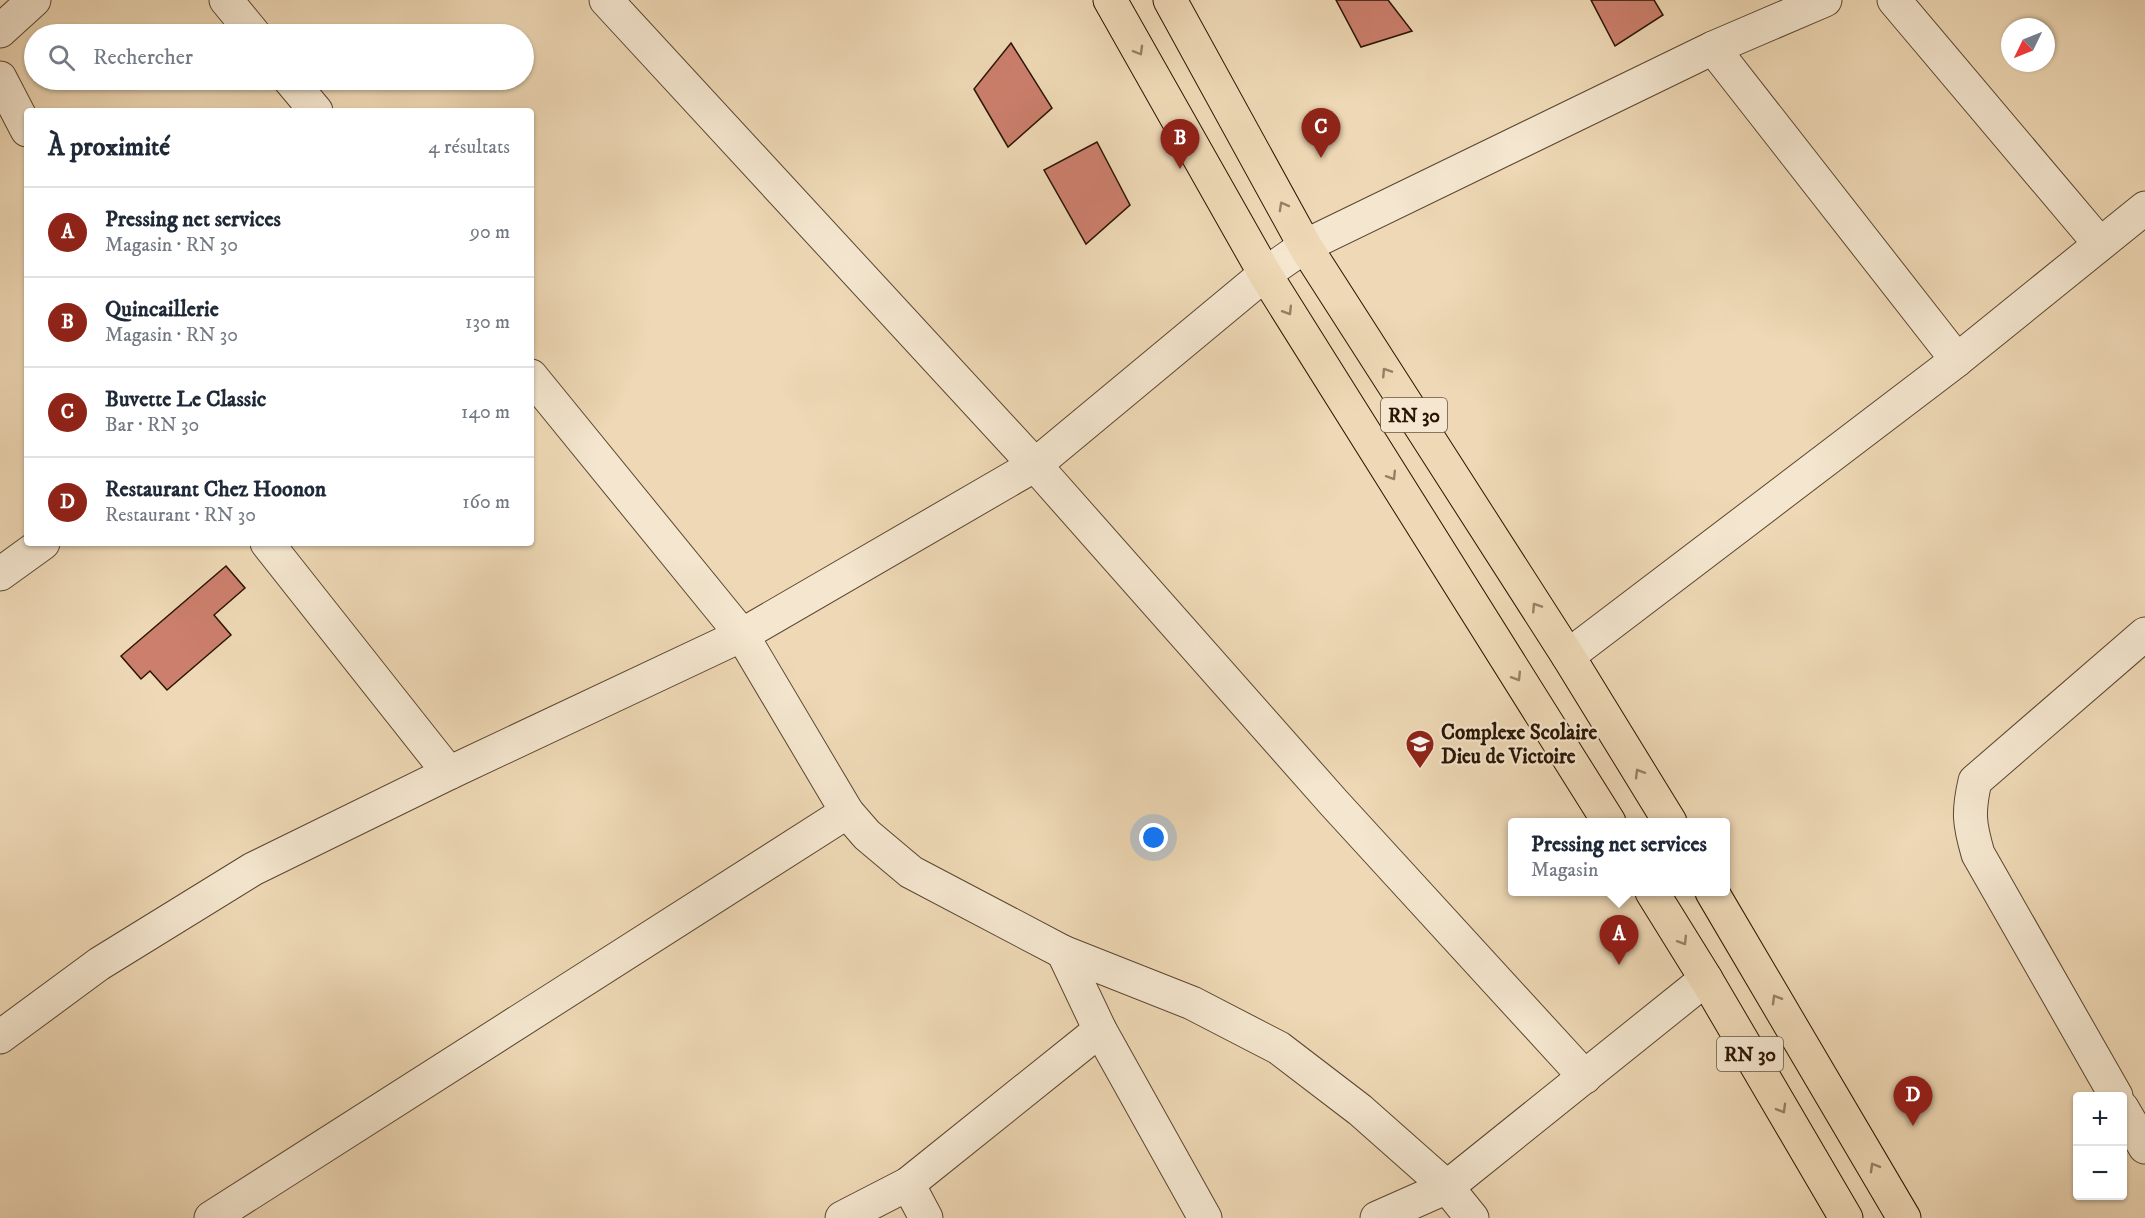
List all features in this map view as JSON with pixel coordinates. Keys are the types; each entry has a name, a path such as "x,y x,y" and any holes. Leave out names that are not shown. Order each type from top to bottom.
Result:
{"main road":[{"name":"RN 30","path":"1110,0 1265,274 1605,818"},
{"name":"RN 30","path":"1170,0 1305,246 1568,656 1668,818"},
{"name":"RN 30","path":"1655,896 1846,1218"},
{"name":"RN 30","path":"1715,896 1904,1218"}],"street":[{"path":"0,32 34,0"},
{"path":"226,0 246,24"},
{"path":"606,0 1035,465 1334,803 1585,1077"},
{"path":"0,1037 99,964 253,869 449,773 742,635 1035,465 1265,274 1305,246 1713,48 1825,0"},
{"path":"1894,0 2100,244"},
{"path":"1713,48 1957,360"},
{"path":"0,78 24,124"},
{"path":"298,90 313,108"},
{"path":"1568,656 1957,360 2145,208"},
{"path":"534,380 742,635 847,812 867,835 911,872 1063,952 1192,1003 1279,1048 1360,1110 1447,1187 1472,1218"},
{"path":"0,574 39,546"},
{"path":"269,546 449,773"},
{"path":"2114,1092 1978,854 1970,826 1969,805 1975,781 2145,634"},
{"path":"211,1218 847,812"},
{"path":"1063,952 1100,1030 1205,1218"},
{"path":"1377,1218 1447,1187 1706,979"},
{"path":"842,1218 908,1184 1100,1030"},
{"path":"2127,1117 2145,1148"},
{"path":"908,1184 926,1218"}],"building":[{"path":"1336,0 1388,0 1412,31 1361,47"},
{"path":"1591,0 1654,0 1663,15 1615,46"},
{"path":"1011,43 1052,108 1008,147 974,89"},
{"path":"1097,142 1130,205 1086,244 1044,170"},
{"path":"226,566 245,588 214,615 231,635 167,690 150,671 141,679 121,656"}],"place":[{"name":"Buvette Le Classic","path":"1321,158"},
{"name":"Quincaillerie","path":"1180,169"},
{"name":"Complexe Scolaire Dieu de Victoire","path":"1420,770"},
{"name":"Pressing net services","path":"1619,965"},
{"name":"Restaurant Chez Hoonon","path":"1913,1126"}]}
